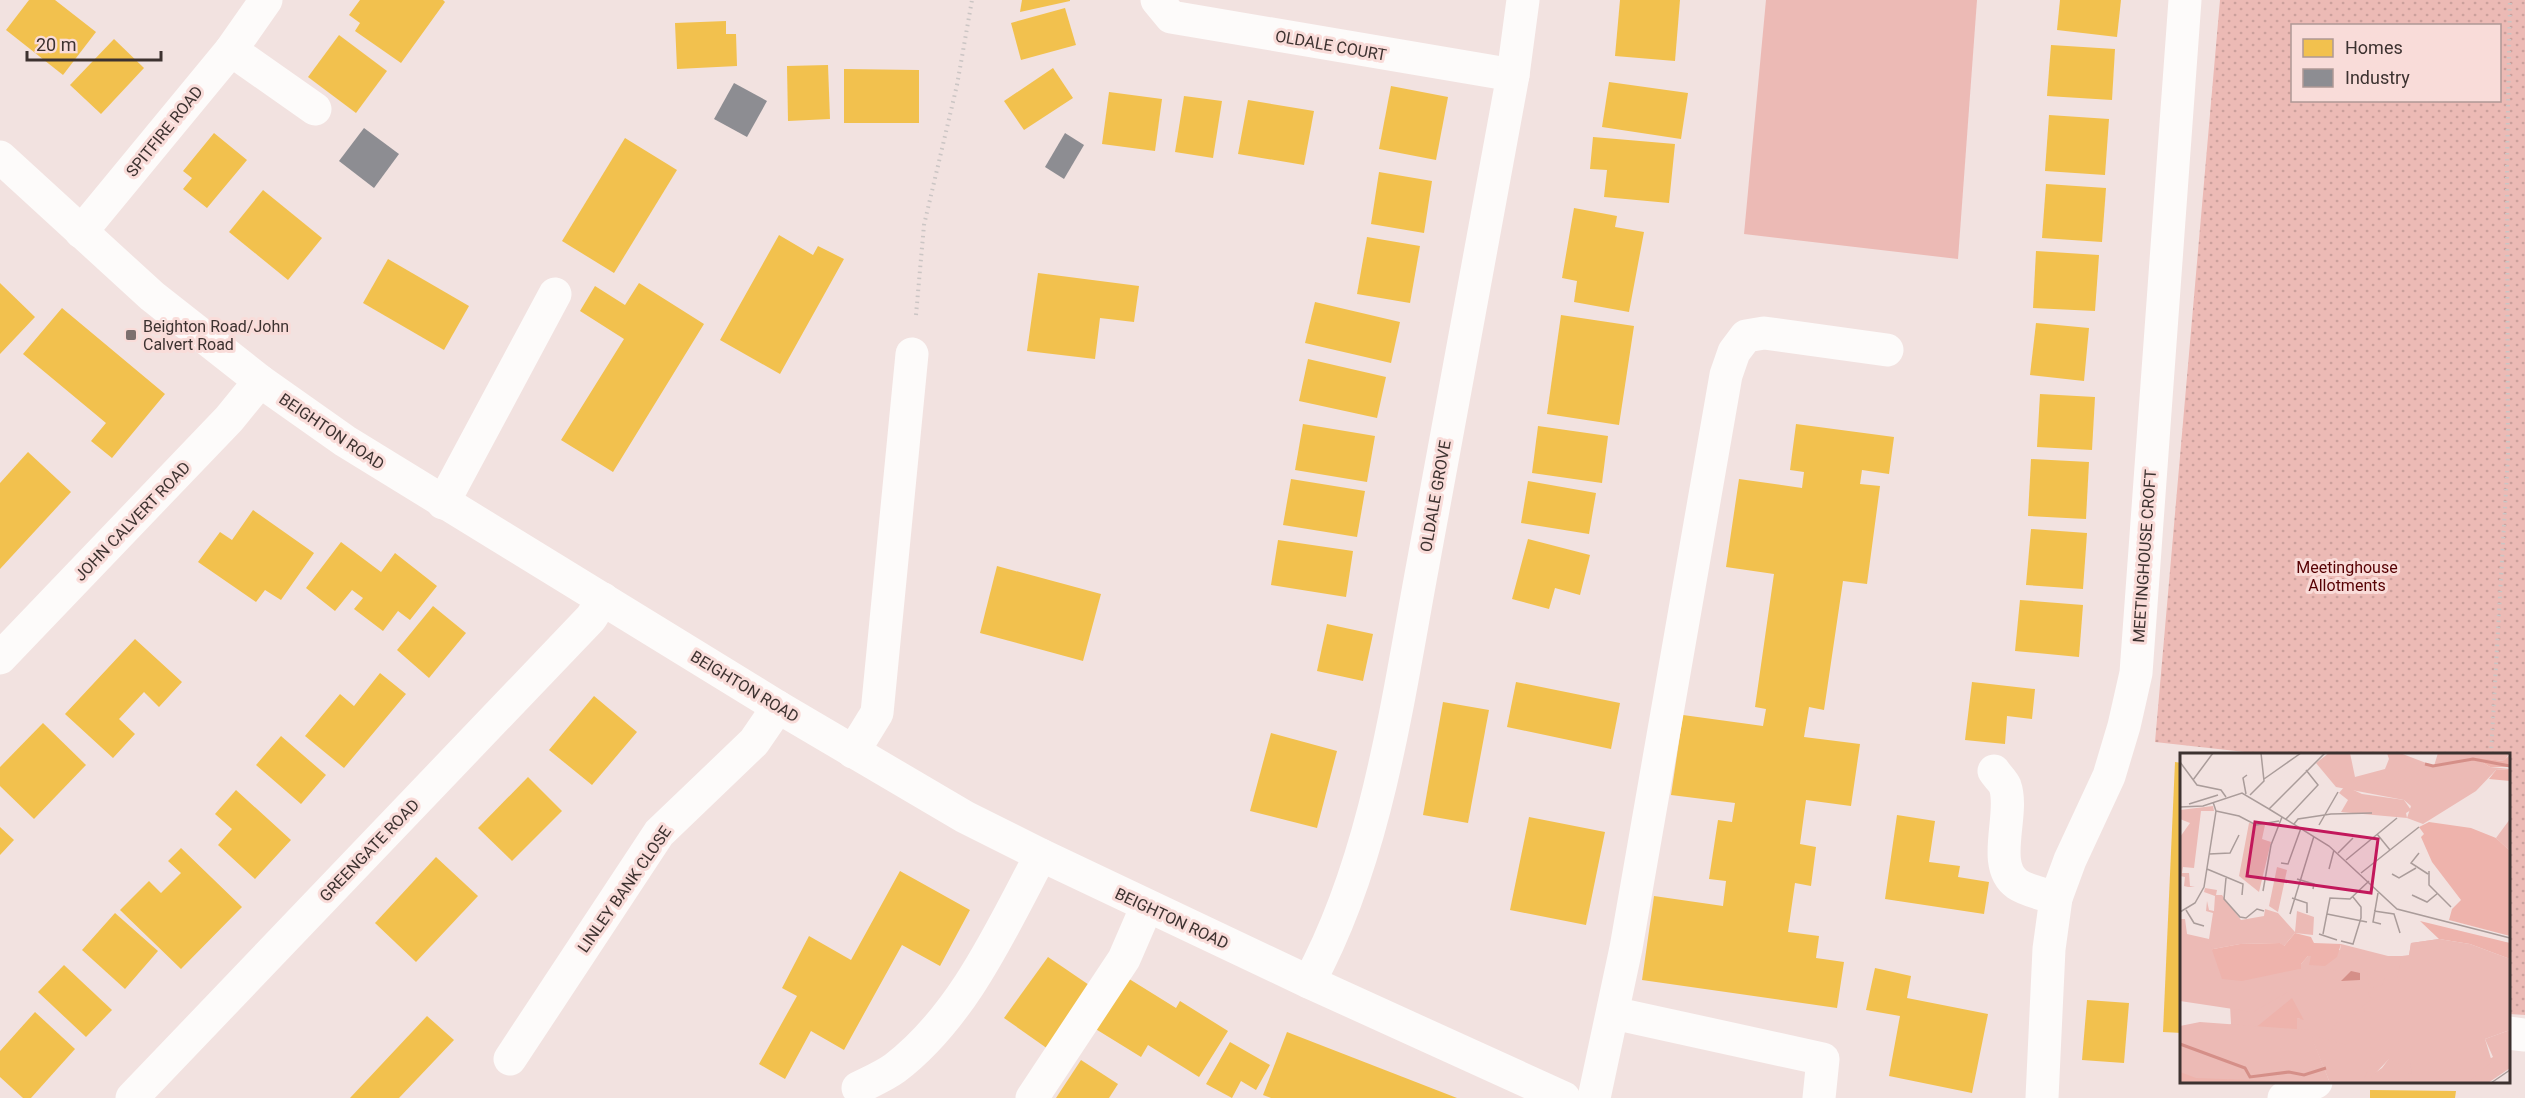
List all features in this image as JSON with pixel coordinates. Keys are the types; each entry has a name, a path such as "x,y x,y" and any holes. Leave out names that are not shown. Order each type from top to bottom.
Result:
{"street":[{"name":"SPITFIRE ROAD","path":"81,232 231,50 266,0"},
{"name":"OLDALE COURT","path":"1157,0 1171,17 1513,75"},
{"name":"OLDALE GROVE","path":"1309,982 1326,951 1355,879 1370,826 1403,669 1513,75 1523,0"},
{"name":"MEETINGHOUSE CROFT","path":"2042,1098 2049,949 2056,898 2070,860 2109,776 2136,673 2185,0"},
{"path":"231,50 315,109"},
{"name":"BEIGHTON ROAD","path":"0,157 152,296 260,381 345,441 443,503 778,707 965,817 1041,855 1309,982 1564,1098"},
{"path":"443,503 555,294"},
{"path":"1594,1098 1630,925 1726,375 1734,352 1746,336 1764,333 1887,350"},
{"path":"853,752 877,713 912,354"},
{"name":"JOHN CALVERT ROAD","path":"0,658 229,419 260,381"},
{"name":"GREENGATE ROAD","path":"132,1098 591,618 603,599"},
{"name":"LINLEY BANK CLOSE","path":"510,1059 659,833 754,742 778,707"},
{"path":"1994,771 2005,786 2008,807 2003,851 2009,877 2019,886 2056,898"},
{"path":"858,1088 894,1069 929,1036 958,1001 995,941 1041,855"},
{"path":"1032,1098 1124,959 1147,906"},
{"path":"1613,1012 1823,1059 1819,1098"},
{"path":"2510,1033 2525,1035"},
{"path":"2283,1098 2287,1083"},
{"path":"2283,1098 2314,1083"}],"path":[{"path":"912,354 924,225 957,85 972,0"},
{"path":"2491,753 2508,455 2507,152 2510,0"}],"green space":[{"path":"1766,0 1977,0 1958,259 1744,234"},
{"name":"Meetinghouse Allotments","path":"2220,0 2525,0 2525,1015 2510,1014 2510,753 2254,753 2155,742"}],"building: Homes":[{"path":"29,0 55,0 96,32 63,75 6,30"},
{"path":"360,0 443,0 445,2 401,63 355,31 360,23 349,15"},
{"path":"1022,0 1070,0 1070,1 1020,12"},
{"path":"1620,0 1680,0 1675,61 1615,56"},
{"path":"2060,0 2121,0 2117,37 2057,30"},
{"path":"1065,8 1076,45 1021,60 1011,23"},
{"path":"726,21 726,34 736,34 737,66 677,69 675,23"},
{"path":"339,35 387,71 356,113 308,77"},
{"path":"114,39 144,68 101,114 70,85"},
{"path":"2051,45 2115,49 2112,100 2047,96"},
{"path":"828,65 830,119 788,121 787,66"},
{"path":"1053,68 1073,98 1024,130 1004,101"},
{"path":"844,69 919,70 919,123 844,123"},
{"path":"1609,82 1688,93 1681,139 1602,127"},
{"path":"1391,86 1448,97 1436,160 1379,149"},
{"path":"1109,92 1162,99 1155,151 1102,144"},
{"path":"1184,96 1222,101 1213,158 1175,152"},
{"path":"1248,100 1314,111 1304,165 1238,154"},
{"path":"2049,115 2109,119 2105,175 2045,171"},
{"path":"214,133 247,160 207,208 183,189 192,178 183,171"},
{"path":"1593,137 1675,144 1669,203 1604,197 1607,170 1590,169"},
{"path":"625,138 677,170 614,273 562,241"},
{"path":"1379,172 1432,181 1424,233 1371,224"},
{"path":"2046,184 2106,188 2102,242 2042,238"},
{"path":"263,190 322,238 288,280 229,232"},
{"path":"1574,208 1617,216 1615,227 1644,232 1629,312 1574,302 1577,281 1562,278"},
{"path":"779,235 813,255 818,246 844,259 780,374 720,340"},
{"path":"1367,237 1420,246 1410,303 1357,294"},
{"path":"2036,251 2099,255 2095,311 2033,308"},
{"path":"388,259 469,306 444,350 363,303"},
{"path":"1038,273 1139,286 1134,322 1100,318 1095,359 1027,351"},
{"path":"0,283 35,317 0,354"},
{"path":"639,283 704,324 613,472 561,440 624,339 580,311 595,286 625,305"},
{"path":"1315,302 1400,322 1391,363 1305,343"},
{"path":"62,308 165,394 112,458 91,441 106,423 23,354"},
{"path":"1561,315 1634,326 1619,425 1547,414"},
{"path":"2036,323 2089,328 2084,381 2030,375"},
{"path":"1308,359 1386,377 1377,418 1299,401"},
{"path":"2040,394 2095,397 2092,450 2037,447"},
{"path":"1303,424 1375,436 1367,482 1295,470"},
{"path":"1796,424 1894,437 1889,474 1862,470 1860,484 1880,486 1867,584 1843,581 1824,710 1809,707 1804,737 1860,744 1851,806 1806,800 1800,844 1816,847 1811,886 1795,883 1788,932 1819,936 1816,958 1844,962 1837,1008 1642,980 1654,896 1723,906 1726,881 1709,879 1718,820 1732,822 1735,803 1671,795 1683,715 1763,726 1766,709 1755,707 1774,574 1726,567 1739,479 1802,488 1804,472 1790,470"},
{"path":"1538,426 1608,436 1602,483 1532,473"},
{"path":"28,452 71,492 0,569 0,483"},
{"path":"2031,459 2089,462 2086,519 2028,516"},
{"path":"1291,479 1365,491 1357,537 1283,525"},
{"path":"1528,481 1596,493 1589,534 1521,523"},
{"path":"253,510 314,553 281,600 265,590 256,602 198,562 220,532 232,540"},
{"path":"2031,529 2087,533 2083,589 2026,585"},
{"path":"1528,539 1590,555 1580,595 1555,588 1549,609 1512,599"},
{"path":"1278,540 1353,551 1346,597 1271,585"},
{"path":"341,542 381,572 395,553 437,586 410,620 398,611 383,631 354,609 363,598 352,590 335,611 306,588"},
{"path":"997,566 1101,594 1083,661 980,633"},
{"path":"2020,600 2083,605 2079,657 2015,651"},
{"path":"433,606 466,633 429,678 397,650"},
{"path":"1327,624 1373,634 1363,681 1317,671"},
{"path":"135,639 182,682 159,707 144,692 119,719 135,734 113,758 65,714"},
{"path":"380,673 406,694 344,768 305,736 340,694 354,706"},
{"path":"1516,682 1620,703 1611,749 1507,727"},
{"path":"1972,682 2035,689 2032,719 2007,716 2005,744 1965,740"},
{"path":"594,696 637,732 592,785 549,750"},
{"path":"1443,702 1489,710 1468,823 1423,815"},
{"path":"43,723 86,765 34,819 0,786 0,767"},
{"path":"1271,733 1337,751 1317,828 1250,811"},
{"path":"281,736 326,775 301,804 256,765"},
{"path":"2175,762 2180,763 2180,1033 2163,1032"},
{"path":"528,777 562,811 512,861 478,828"},
{"path":"236,790 291,840 255,879 218,845 232,829 215,814"},
{"path":"1897,815 1935,821 1929,862 1960,866 1958,877 1989,882 1984,914 1885,899"},
{"path":"1529,817 1605,832 1586,925 1510,910"},
{"path":"0,827 14,840 0,855"},
{"path":"181,848 242,907 181,969 120,910 149,881 161,893 181,873 168,861"},
{"path":"436,857 478,896 416,962 375,923"},
{"path":"900,871 970,910 940,966 902,945 844,1050 811,1031 785,1079 759,1064 797,996 782,988 809,936 851,960"},
{"path":"115,913 158,951 125,989 82,950"},
{"path":"1048,957 1092,987 1048,1049 1004,1018"},
{"path":"64,965 112,1010 86,1037 38,992"},
{"path":"1875,968 1911,976 1907,998 1988,1014 1972,1093 1889,1076 1900,1016 1866,1010"},
{"path":"1126,977 1176,1008 1180,1001 1228,1031 1199,1077 1148,1045 1141,1057 1094,1028"},
{"path":"2087,1000 2129,1003 2124,1063 2082,1060"},
{"path":"35,1012 75,1049 31,1098 23,1098 0,1077 0,1051"},
{"path":"427,1016 454,1040 399,1098 350,1098"},
{"path":"1287,1032 1457,1098 1271,1098 1263,1095"},
{"path":"1230,1042 1270,1065 1256,1090 1241,1081 1232,1098 1206,1084"},
{"path":"1081,1060 1118,1084 1109,1098 1056,1098"},
{"path":"2370,1090 2456,1091 2455,1098 2370,1098"}],"building: Industry":[{"path":"734,83 767,101 747,137 714,119"},
{"path":"364,128 399,154 374,188 339,161"},
{"path":"1065,133 1084,145 1064,179 1045,167"}],"place":[{"name":"Beighton Road/John Calvert Road","path":"131,335"}]}
